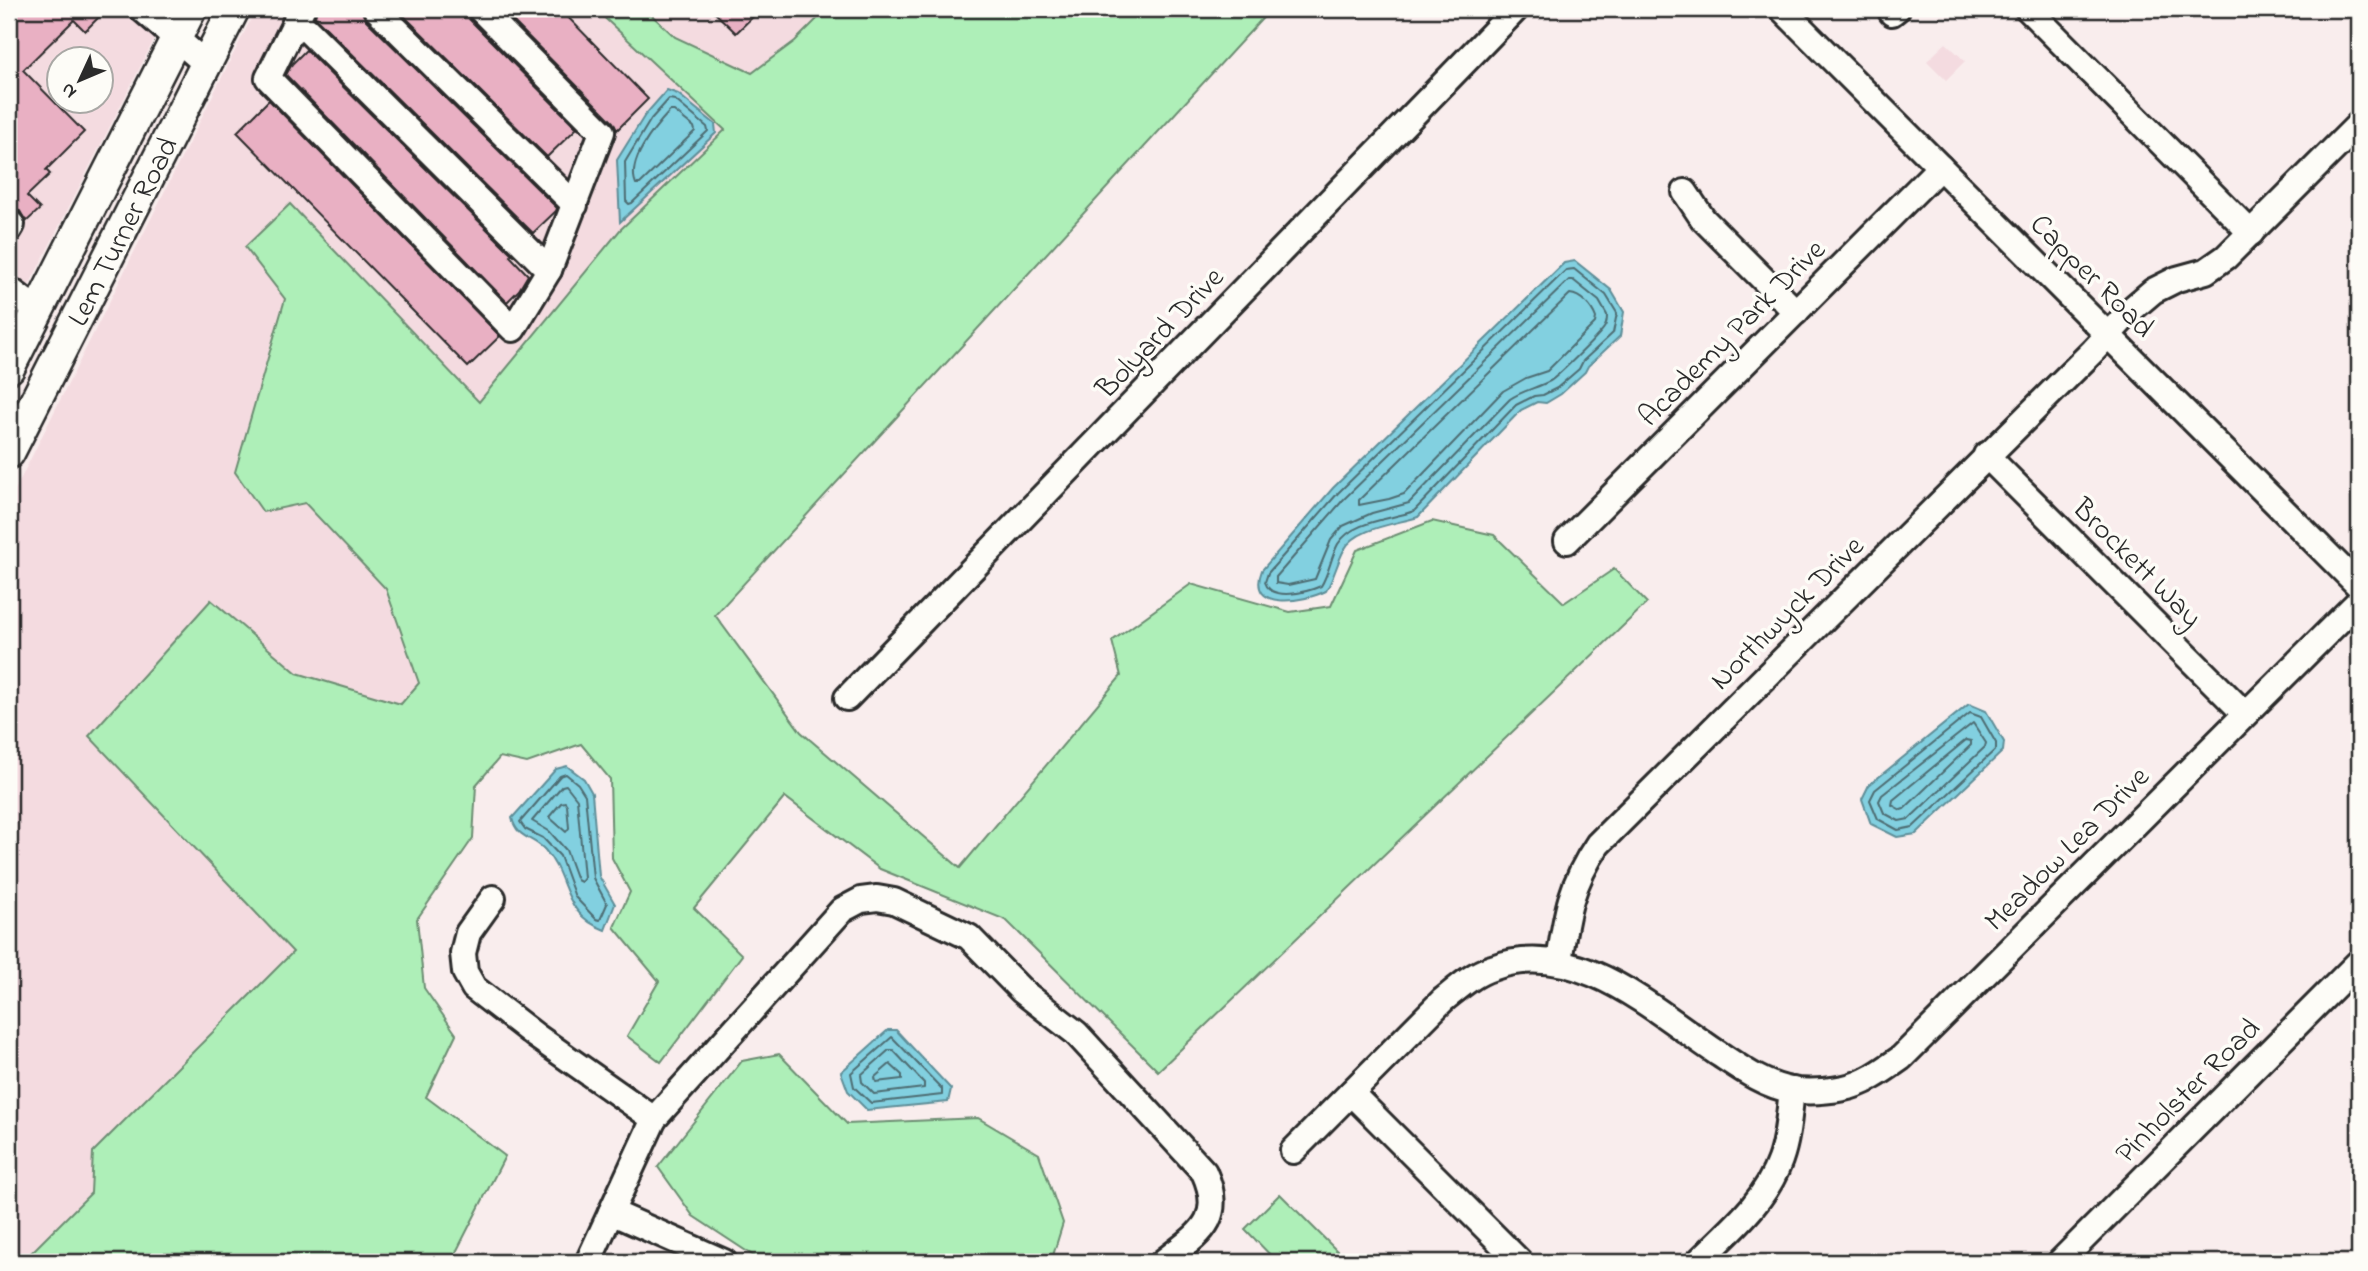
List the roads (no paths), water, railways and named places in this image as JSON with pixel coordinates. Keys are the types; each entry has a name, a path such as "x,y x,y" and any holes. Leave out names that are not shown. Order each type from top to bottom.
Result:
{"main road":[{"name":"Lem Turner Road","path":"9,368 191,9"},
{"name":"Lem Turner Road","path":"9,453 234,9"}],"street":[{"path":"142,9 206,64"},
{"path":"376,9 575,205"},
{"path":"480,9 602,132 549,270 513,329 268,78 299,14 549,270"},
{"name":"Bolyard Drive","path":"847,698 1516,9"},
{"name":"Capper Road","path":"1782,9 2359,586"},
{"path":"2028,9 2251,233"},
{"name":"Northwyck Drive","path":"1559,962 1572,892 1583,867 1598,844 2153,291 2177,279 2206,271 2226,257 2359,124"},
{"name":"Academy Park Drive","path":"1567,541 1940,167"},
{"path":"1685,192 1703,219 1796,312"},
{"path":"9,222 12,225 9,230"},
{"path":"9,289 37,310"},
{"name":"Brockett Way","path":"1986,455 2245,714"},
{"name":"Meadow Lea Drive","path":"1792,1090 1815,1091 1847,1087 1874,1076 1901,1058 2359,601"},
{"path":"493,898 468,933 463,953 465,972 474,988 536,1036 654,1119"},
{"path":"588,1262 654,1119 842,910 861,900 877,898 894,901 969,937 1022,990 1076,1033 1204,1172 1212,1190 1212,1210 1206,1227 1163,1262"},
{"path":"1293,1151 1443,1000 1466,981 1491,968 1522,961 1559,962 1610,980 1743,1070 1768,1083 1792,1090 1785,1141 1769,1184 1755,1205 1698,1262"},
{"name":"Pinholster Road","path":"2060,1262 2359,962"},
{"path":"1351,1093 1520,1262"},
{"path":"611,1212 724,1262"}],"water":[{"path":"667,90 678,94 715,124 716,133 620,222 617,160 645,115"},
{"path":"1575,261 1611,290 1624,312 1620,336 1561,394 1546,403 1537,402 1521,410 1418,517 1366,532 1349,543 1326,591 1292,600 1269,598 1262,593 1259,583 1262,570 1333,488 1564,263"},
{"path":"1969,704 1986,711 2004,742 2003,751 1916,834 1897,837 1871,824 1862,799 1869,785"},
{"path":"567,766 584,779 592,793 599,876 615,904 605,930 581,915 573,905 553,861 540,845 517,830 512,818 556,769"},
{"path":"888,1030 896,1030 951,1089 948,1102 867,1110 848,1091 841,1072"}]}
